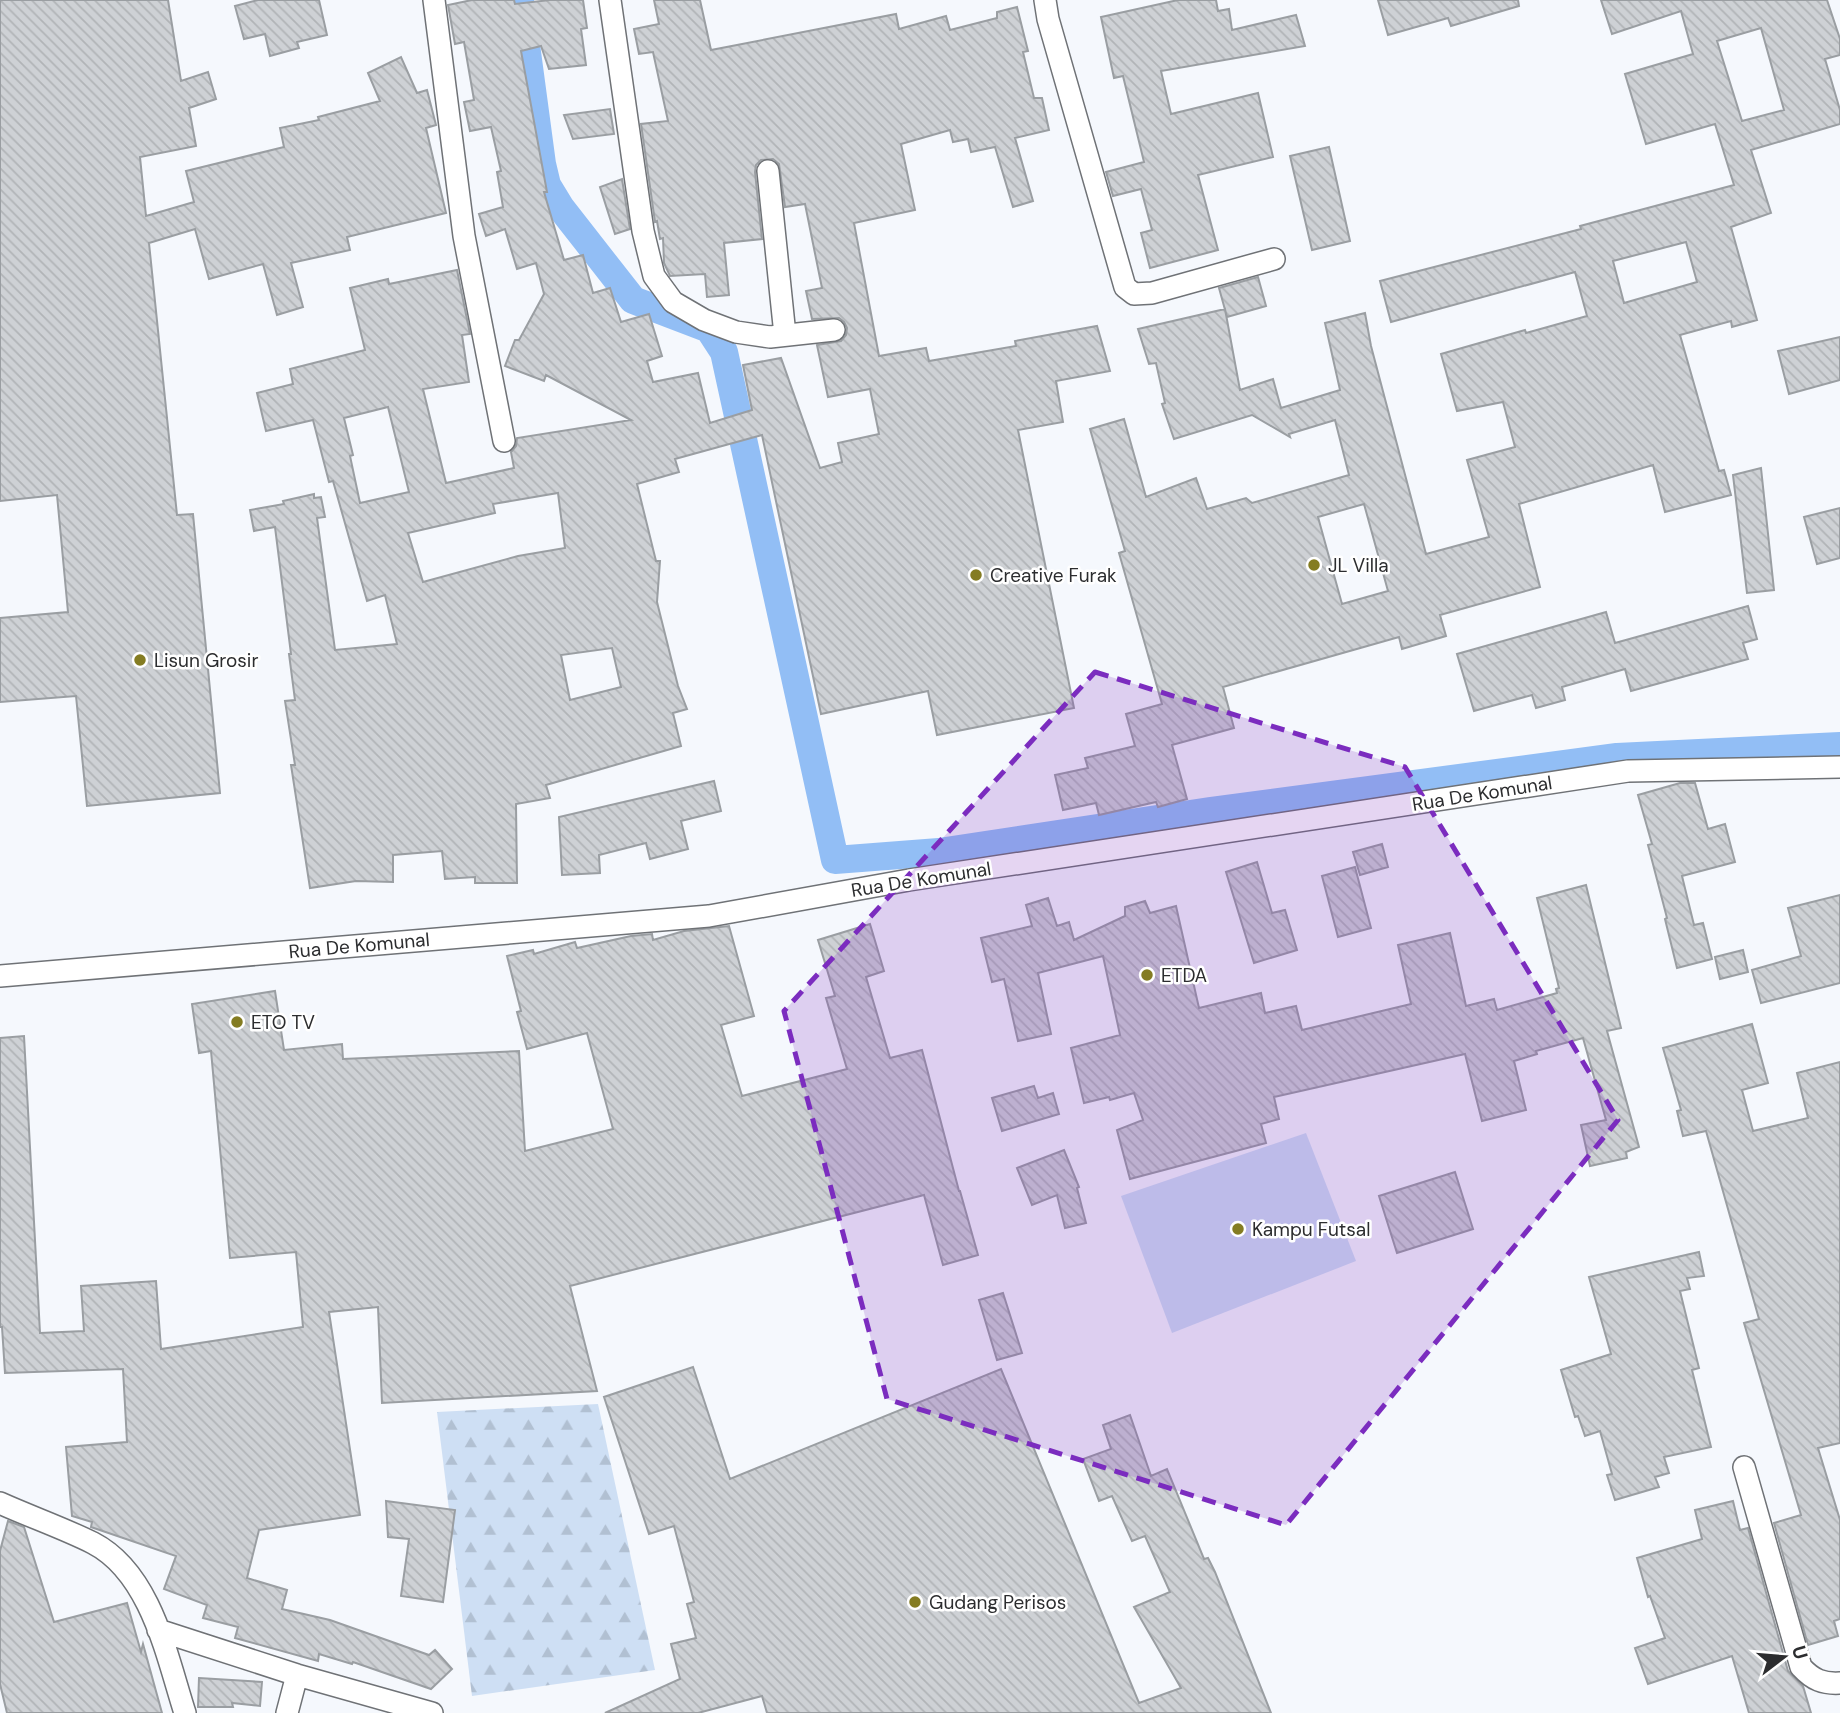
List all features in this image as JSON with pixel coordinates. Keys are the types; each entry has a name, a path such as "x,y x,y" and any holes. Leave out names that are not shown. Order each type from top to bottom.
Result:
{"street":[{"path":"434,0 464,236 503,441"},
{"path":"611,0 643,230 653,276 673,302 704,320 736,332 770,337 834,330"},
{"path":"1045,0 1048,19 1125,287 1134,295 1152,293 1274,259"},
{"path":"768,171 785,335"},
{"name":"Rua De Komunal","path":"0,976 709,916 909,880 1628,771 1840,766"},
{"path":"1744,1467 1801,1667 1824,1684 1840,1683"},
{"path":"0,1503 96,1544 124,1568 144,1595 185,1713"},
{"path":"158,1630 297,1675 432,1713"},
{"path":"287,1713 297,1675"}],"highlighted area":[{"path":"1095,672 1405,767 1618,1120 1286,1525 887,1399 784,1011"}],"green space":[{"name":"Kampu Futsal","path":"1306,1133 1356,1261 1172,1333 1121,1196"},
{"path":"598,1404 655,1670 472,1696 437,1412"}],"building":[{"path":"0,0 168,0 181,81 208,72 216,99 189,108 196,146 140,157 146,216 194,202 186,171 284,147 280,128 319,120 318,117 380,101 368,73 401,57 417,93 427,90 436,125 426,128 446,213 347,237 350,250 291,263 303,307 277,315 263,264 209,279 195,229 149,243 177,515 193,514 220,793 87,806 76,696 0,702 0,618 68,612 57,495 0,501"},
{"path":"258,0 319,0 327,35 297,42 299,48 270,56 265,34 244,39 235,6"},
{"path":"472,0 514,0 515,4 583,0 587,28 581,29 586,65 549,69 541,46 521,51 547,192 544,192 564,260 583,255 593,293 610,288 621,322 649,314 662,356 647,361 653,382 698,373 710,423 752,410 743,365 781,358 820,468 842,462 838,443 879,434 870,389 828,397 817,345 841,341 847,328 839,318 812,319 806,291 822,288 805,204 785,207 779,164 773,159 761,160 756,165 755,172 762,239 724,243 729,295 707,297 705,274 670,276 664,263 663,238 660,239 657,221 655,222 641,124 668,121 653,52 639,54 634,29 659,24 654,0 700,0 711,50 896,14 899,29 946,16 950,30 997,18 997,12 1017,7 1028,51 1023,52 1034,98 1042,98 1049,130 1015,138 1033,201 1013,207 995,147 971,152 968,139 953,142 950,130 901,144 915,210 854,223 879,356 926,348 929,361 1016,346 1015,341 1097,326 1110,371 1056,381 1063,422 1018,430 1074,708 937,735 928,691 821,714 762,435 675,459 679,472 637,484 656,561 660,561 657,602 678,686 687,709 673,713 681,746 546,785 550,798 516,804 517,883 475,883 475,877 445,879 442,851 393,855 393,882 356,881 310,888 291,765 295,765 285,701 295,700 275,527 254,531 250,510 284,504 283,501 314,494 314,498 321,497 325,517 317,518 335,650 397,644 385,595 367,601 333,481 329,482 313,420 266,431 257,393 293,384 290,369 365,350 350,288 388,279 389,284 457,270 470,334 462,335 469,382 423,389 446,483 514,468 511,452 516,446 517,438 631,420 546,375 544,381 505,366 515,340 519,340 544,294 536,263 517,269 505,229 486,236 479,214 503,207 497,172 501,171 491,127 470,131 464,102 474,100 464,42 455,44 448,5","holes":["388,407 409,492 360,503 344,418","558,493 565,548 518,556 423,582 408,533 495,513 493,504","612,648 621,687 570,700 561,655"]},
{"path":"1178,0 1216,0 1218,11 1229,9 1232,30 1296,15 1305,46 1161,71 1171,114 1258,93 1273,157 1198,175 1218,250 1150,268 1141,233 1152,230 1141,189 1113,196 1106,172 1144,162 1123,76 1114,78 1101,17"},
{"path":"1378,0 1518,0 1519,6 1451,26 1448,18 1388,35"},
{"path":"1601,0 1827,0 1840,39 1840,55 1825,59 1840,110 1840,124 1751,150 1771,213 1731,227 1757,320 1732,327 1731,321 1680,335 1719,471 1724,470 1731,495 1665,512 1653,465 1519,504 1540,587 1440,615 1446,636 1402,649 1399,637 1223,687 1234,728 1172,745 1187,799 1158,807 1156,802 1099,815 1096,803 1063,810 1055,775 1088,768 1085,758 1135,746 1126,714 1162,704 1119,553 1125,551 1090,429 1124,419 1146,497 1196,478 1207,509 1246,498 1252,503 1349,475 1335,420 1289,434 1290,437 1252,415 1174,439 1162,404 1165,403 1156,363 1149,364 1138,329 1225,309 1240,390 1273,379 1281,408 1340,390 1325,323 1365,313 1371,346 1426,554 1489,537 1467,460 1515,447 1503,402 1457,411 1441,354 1587,316 1575,272 1391,322 1380,281 1581,229 1580,226 1734,185 1715,124 1646,144 1625,74 1693,54 1681,11 1612,34","holes":["1761,28 1784,110 1742,121 1717,41","1686,242 1697,282 1624,303 1613,261","1364,504 1388,591 1342,604 1318,517"]},
{"path":"610,109 614,134 573,139 564,115"},
{"path":"1329,147 1350,241 1312,250 1290,156"},
{"path":"622,179 630,229 615,234 600,187"},
{"path":"1258,277 1266,306 1227,317 1219,288"},
{"path":"1840,337 1840,380 1789,394 1778,351"},
{"path":"1761,468 1774,590 1747,593 1733,475"},
{"path":"1840,508 1840,558 1817,564 1804,517"},
{"path":"1748,606 1757,639 1743,643 1748,659 1631,691 1625,669 1562,687 1565,700 1536,708 1532,695 1474,711 1457,654 1606,612 1615,643"},
{"path":"714,781 721,811 681,821 688,849 650,859 646,843 599,855 600,873 562,875 559,817"},
{"path":"1680,783 1695,783 1708,829 1725,824 1735,862 1682,876 1694,925 1703,923 1712,959 1677,968 1648,845 1652,844 1638,795"},
{"path":"1382,844 1388,867 1360,875 1353,852"},
{"path":"1257,862 1272,913 1285,910 1297,950 1254,963 1226,872"},
{"path":"1355,867 1371,928 1338,937 1322,876"},
{"path":"1586,885 1621,1028 1607,1031 1639,1147 1626,1152 1627,1158 1590,1166 1581,1125 1606,1120 1583,1038 1536,1051 1537,1054 1514,1061 1526,1110 1482,1121 1465,1054 1274,1097 1279,1119 1261,1124 1266,1143 1130,1179 1117,1130 1143,1120 1134,1093 1110,1100 1109,1097 1084,1103 1071,1048 1120,1035 1103,956 1038,973 1051,1034 1018,1041 1004,979 992,982 981,938 1032,926 1026,905 1048,898 1057,926 1069,922 1074,940 1125,916 1125,907 1145,901 1150,913 1176,906 1199,1008 1261,993 1265,1013 1296,1006 1302,1030 1411,1004 1398,945 1450,933 1466,1006 1494,999 1497,1010 1557,993 1556,989 1559,988 1537,898"},
{"path":"1840,895 1840,983 1761,1003 1752,970 1801,956 1788,908"},
{"path":"870,924 884,971 866,977 890,1058 922,1050 978,1255 943,1265 924,1195 570,1286 597,1391 382,1403 378,1307 329,1312 360,1515 259,1530 247,1578 287,1590 282,1609 330,1620 429,1655 435,1650 452,1669 431,1689 353,1662 352,1664 319,1654 318,1661 235,1638 238,1627 203,1618 207,1605 164,1589 176,1556 91,1527 92,1522 72,1516 66,1447 127,1442 123,1369 5,1373 0,1327 0,1038 24,1036 40,1333 84,1331 81,1286 156,1281 161,1349 303,1327 296,1252 230,1258 211,1051 199,1053 192,1004 275,991 284,1050 342,1044 343,1059 519,1051 525,1151 613,1129 587,1033 527,1049 517,1012 521,1011 507,956 533,950 534,954 575,942 577,948 631,936 652,934 653,940 684,931 729,926 754,1016 721,1025 742,1096 847,1069 826,998 835,996 818,940"},
{"path":"1743,950 1748,972 1720,979 1715,957"},
{"path":"1752,1024 1768,1083 1742,1090 1753,1131 1808,1118 1797,1073 1840,1062 1840,1443 1818,1448 1840,1520 1840,1619 1834,1621 1838,1636 1808,1645 1774,1523 1801,1515 1744,1323 1759,1319 1706,1131 1683,1136 1677,1111 1681,1110 1663,1048"},
{"path":"1034,1086 1038,1098 1053,1093 1059,1114 1002,1131 992,1098"},
{"path":"1064,1150 1079,1187 1077,1188 1086,1223 1065,1228 1057,1195 1032,1205 1017,1168"},
{"path":"1455,1172 1473,1229 1397,1253 1379,1196"},
{"path":"1699,1252 1704,1276 1687,1278 1690,1289 1680,1291 1699,1368 1692,1370 1711,1447 1664,1457 1669,1473 1655,1477 1659,1487 1615,1500 1607,1475 1612,1474 1600,1431 1585,1436 1578,1416 1575,1417 1561,1370 1611,1354 1589,1277"},
{"path":"1003,1293 1022,1353 997,1360 979,1300"},
{"name":"Gudang Perisos","path":"693,1367 730,1479 1001,1369 1139,1703 1181,1688 1134,1607 1170,1592 1145,1536 1132,1541 1112,1496 1099,1501 1083,1459 1111,1449 1103,1425 1130,1415 1151,1476 1167,1469 1204,1559 1208,1558 1215,1572 1271,1713 767,1713 762,1696 698,1713 605,1713 680,1679 671,1644 696,1638 687,1604 694,1602 674,1526 649,1534 604,1397"},
{"path":"386,1501 455,1510 443,1602 401,1596 409,1539 388,1537"},
{"path":"1733,1501 1740,1530 1748,1528 1788,1671 1803,1686 1811,1713 1749,1713 1732,1656 1648,1684 1635,1648 1665,1638 1650,1596 1648,1597 1637,1558 1702,1539 1695,1510"},
{"path":"8,1521 24,1527 54,1622 127,1603 141,1652 143,1644 162,1713 7,1713 0,1684 0,1551"},
{"path":"199,1678 262,1682 260,1706 232,1703 233,1707 198,1707"}],"waterway":[{"path":"520,0 547,185 561,208 633,300 709,329 724,352 835,860 939,852 1210,811 1617,757 1840,746"}],"place":[{"name":"JL Villa","path":"1314,565"},
{"name":"Creative Furak","path":"976,575"},
{"name":"Lisun Grosir","path":"140,660"},
{"name":"ETDA","path":"1147,975"},
{"name":"ETO TV","path":"237,1022"},
{"name":"Kampu Futsal","path":"1238,1229"},
{"name":"Gudang Perisos","path":"915,1602"}]}
